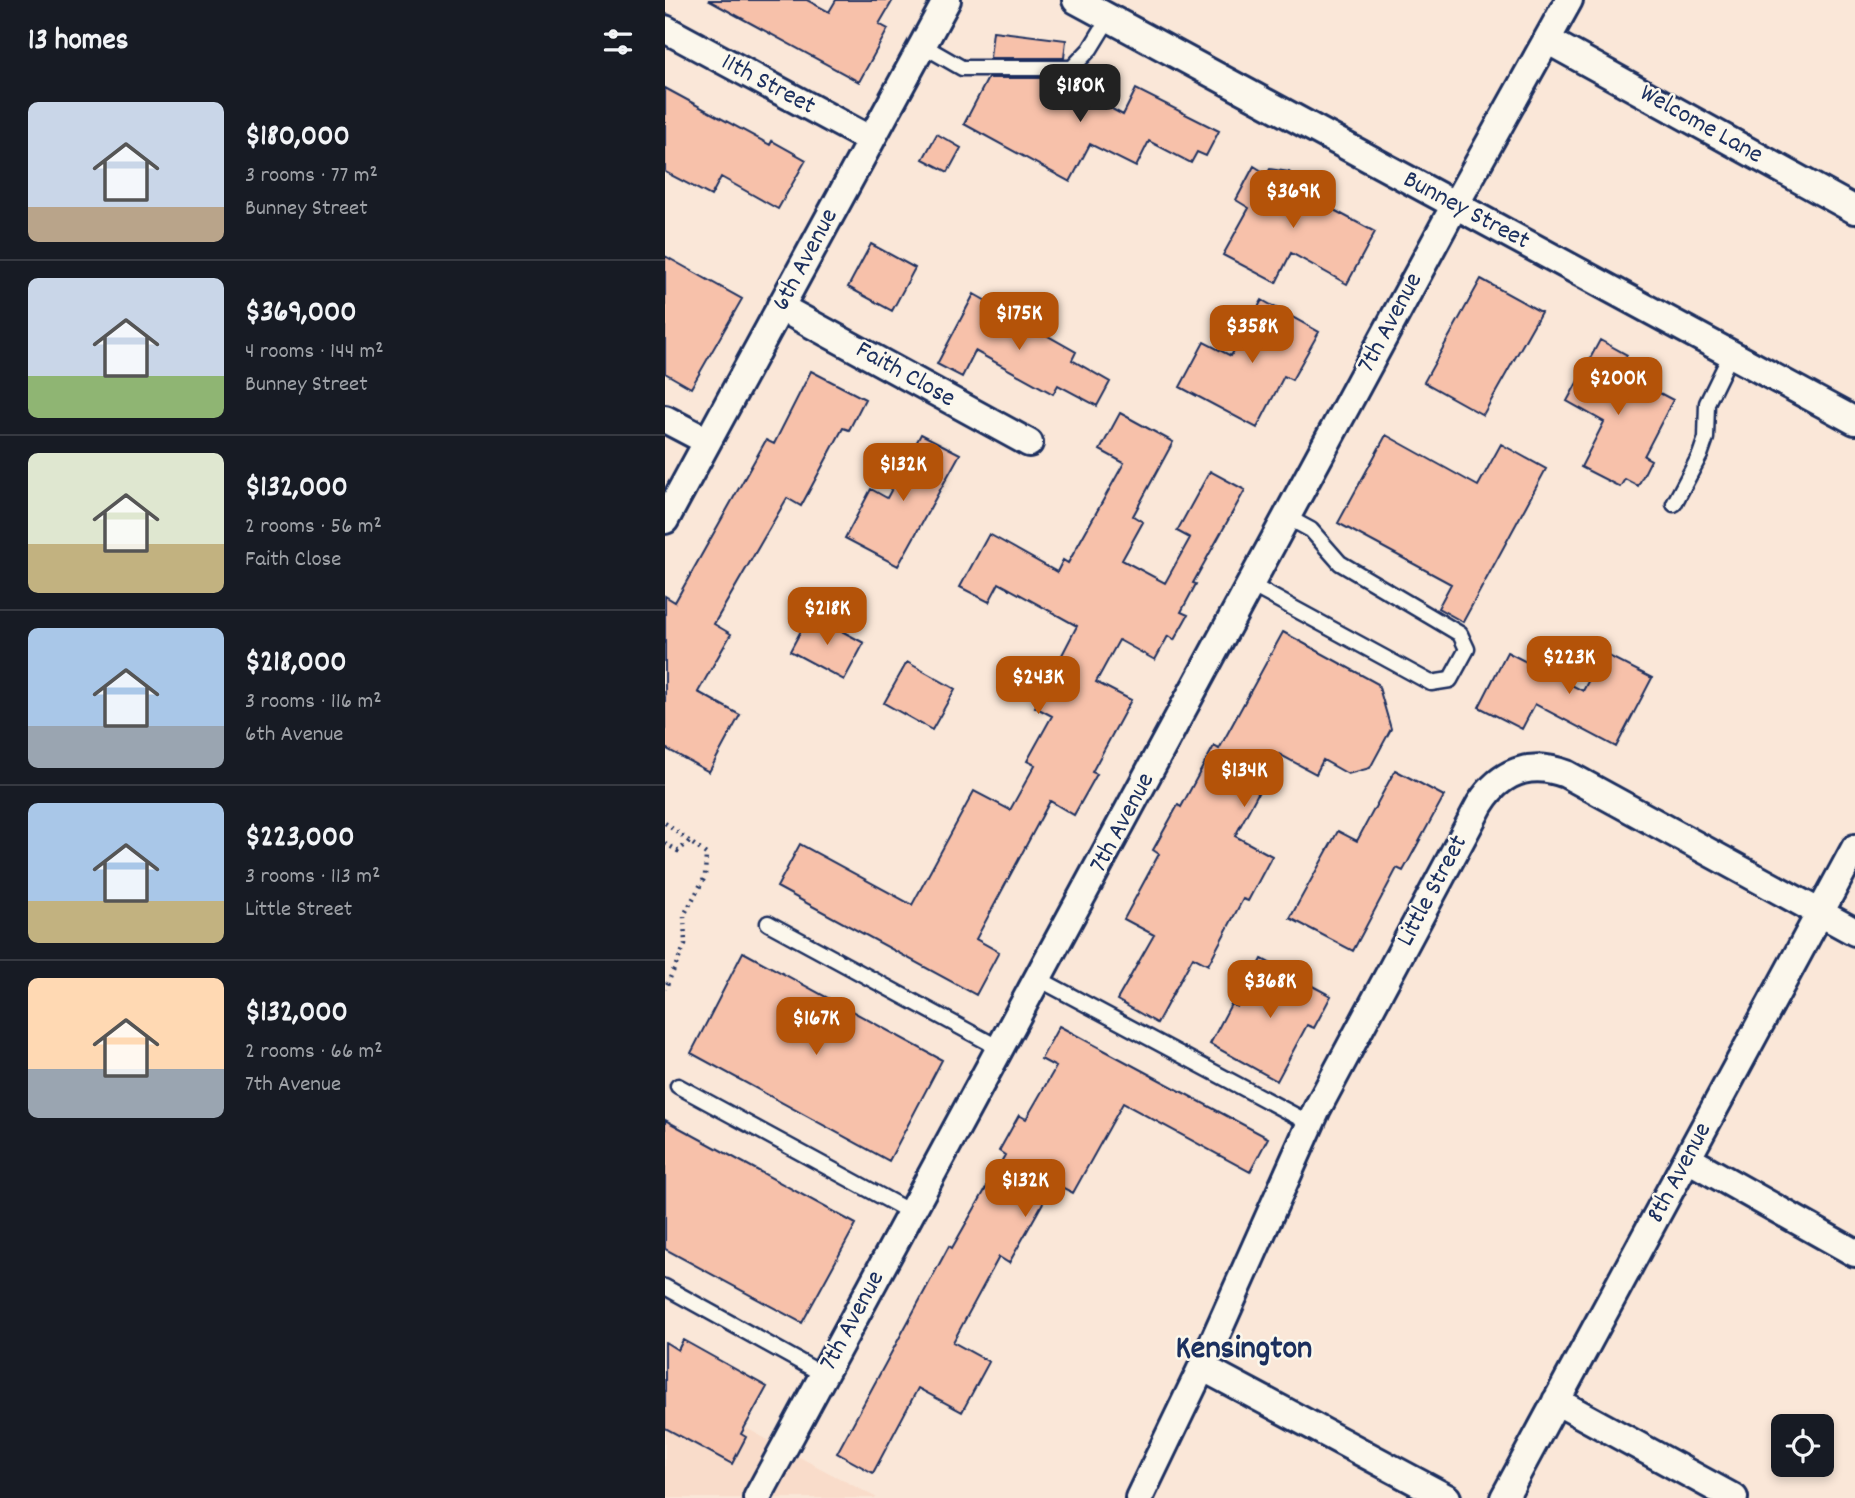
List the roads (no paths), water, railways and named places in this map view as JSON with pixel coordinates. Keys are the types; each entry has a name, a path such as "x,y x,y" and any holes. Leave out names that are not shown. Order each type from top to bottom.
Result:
{"street":[{"name":"6th Avenue","path":"665,520 947,0"},
{"name":"Bunney Street","path":"1076,0 1855,421"},
{"name":"7th Avenue","path":"757,1498 1455,205 1569,0"},
{"name":"11th Street","path":"665,29 871,140"},
{"name":"Welcome Lane","path":"1547,40 1855,210"},
{"name":"Faith Close","path":"780,307 1029,443"},
{"path":"665,419 707,442"},
{"name":"Little Street","path":"1139,1498 1202,1367 1311,1124 1480,804 1493,786 1512,772 1539,767 1566,774 1855,932"},
{"name":"8th Avenue","path":"1504,1498 1855,848"},
{"path":"1688,1159 1855,1252"},
{"path":"1202,1367 1447,1498"},
{"path":"1556,1401 1734,1498"}],"lane":[{"path":"922,45 962,68 1072,68 1090,49 1109,18"},
{"path":"1674,503 1700,455 1706,438 1707,403 1731,354"},
{"path":"1251,584 1431,683 1450,680 1467,649 1460,634 1340,563 1311,530 1287,517"},
{"path":"768,923 1001,1049"},
{"path":"1039,979 1311,1124"},
{"path":"678,1086 912,1213"},
{"path":"665,1287 824,1376"}],"district":[{"name":"Kensington","path":"1244,1350"}]}
